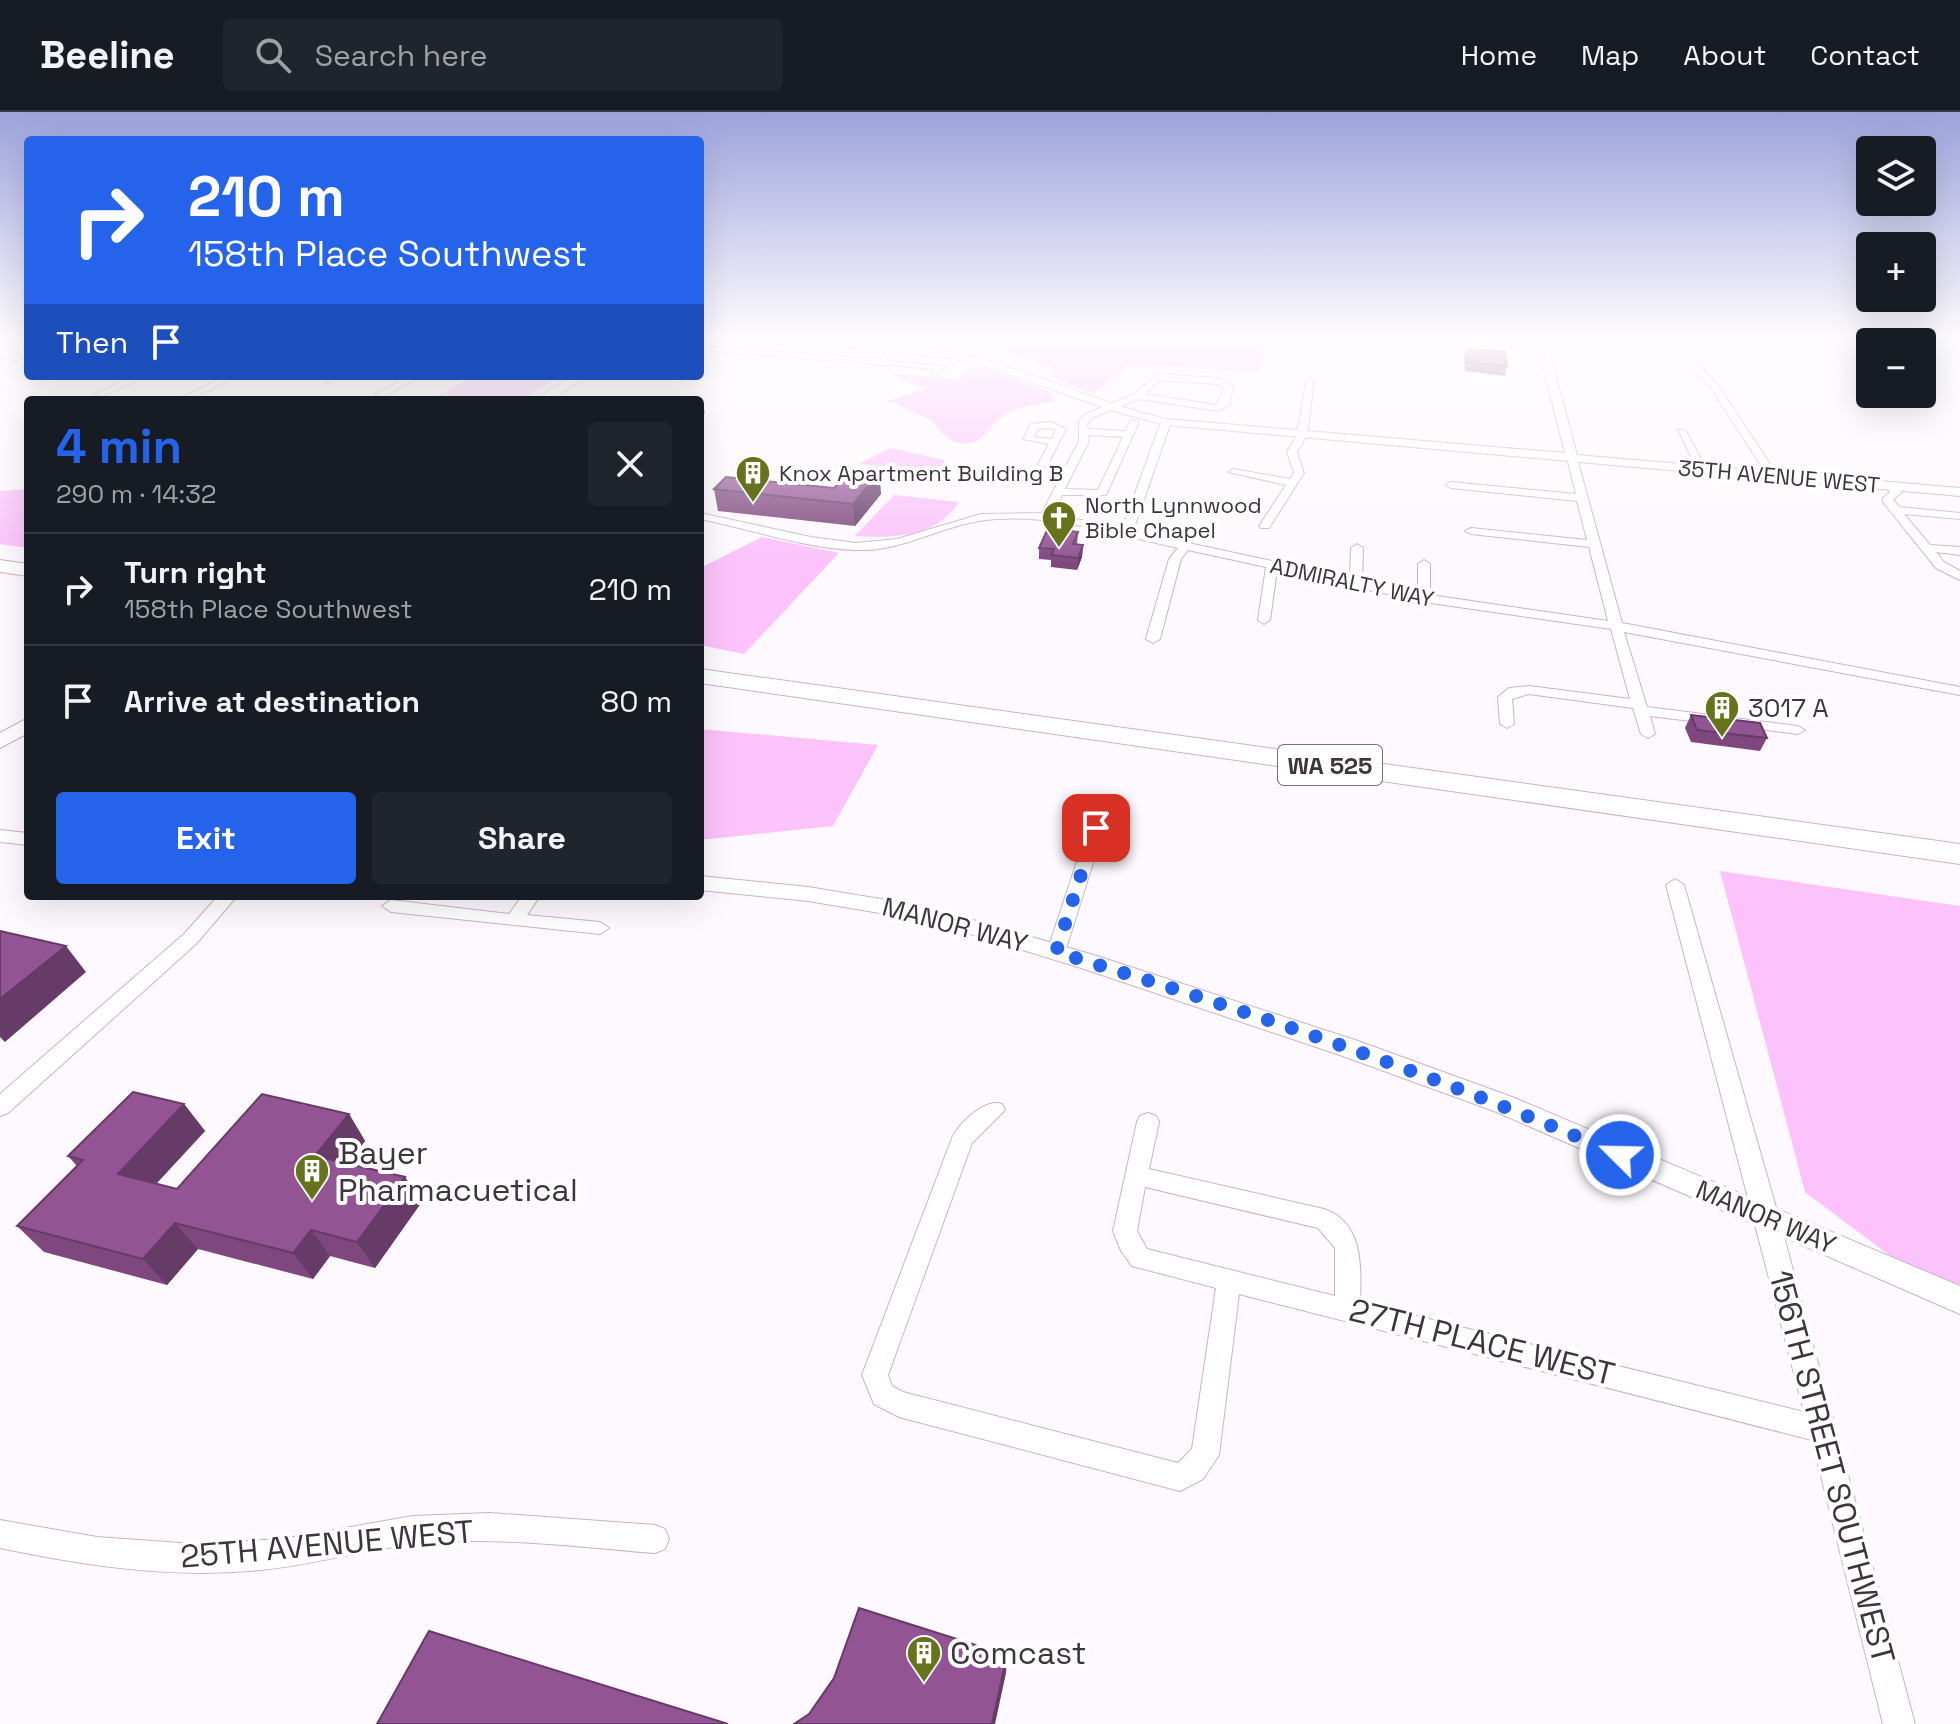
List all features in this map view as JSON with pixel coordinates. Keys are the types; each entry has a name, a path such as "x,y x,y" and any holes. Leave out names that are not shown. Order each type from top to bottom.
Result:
{"highway":[{"path":"0,566 24,569"},
{"path":"0,577 24,580"},
{"name":"WA 525","path":"704,666 1960,839"},
{"name":"WA 525","path":"704,677 1960,854"}],"main road":[{"path":"0,726 24,711"},
{"path":"0,742 24,727"}],"street":[{"path":"1046,516 1084,441 1082,423 1094,414"},
{"name":"35TH AVENUE WEST","path":"1135,414 1166,422 1302,435 1960,492"},
{"path":"1265,526 1299,473 1292,452 1302,435 1305,414"},
{"path":"1561,414 1615,626 1648,734"},
{"path":"1733,414 1773,476"},
{"path":"1059,492 1102,493 1134,422"},
{"path":"1127,532 1166,422"},
{"path":"1681,431 1702,470"},
{"path":"1083,432 1129,434"},
{"path":"1043,464 1055,442"},
{"path":"1233,472 1293,483"},
{"path":"1451,485 1583,498"},
{"path":"1890,486 1897,492 1887,500 1946,570 1960,576"},
{"path":"1895,510 1960,516"},
{"name":"ADMIRALTY WAY","path":"704,517 835,544 873,547 917,539 959,522 986,516 1046,516 1424,598 1615,626 1960,691"},
{"path":"1471,531 1594,544"},
{"path":"1153,639 1175,559 1186,545"},
{"path":"1356,584 1357,548"},
{"path":"1926,548 1960,551"},
{"path":"1424,564 1424,598"},
{"path":"1264,620 1272,565"},
{"path":"1507,724 1505,697 1514,691 1529,690 1798,730"},
{"path":"1056,952 1096,828"},
{"path":"0,836 24,839"},
{"name":"MANOR WAY","path":"704,883 808,894 929,914 1056,952 1394,1063 1503,1104 1960,1300"},
{"name":"156TH STREET SOUTHWEST","path":"1675,885 1767,1218 1899,1724"},
{"path":"0,1107 190,939 224,900"},
{"path":"515,919 528,900"},
{"path":"391,906 442,915 600,928"},
{"path":"994,1110 963,1138 875,1375 883,1395 899,1404 1180,1477 1193,1469 1205,1455 1229,1281"},
{"path":"1148,1122 1137,1176 1324,1219 1340,1230 1348,1247 1347,1308"},
{"name":"27TH PLACE WEST","path":"1137,1176 1125,1231 1129,1244 1140,1258 1823,1430"},
{"name":"25TH AVENUE WEST","path":"0,1534 55,1546 158,1559 260,1556 434,1528 546,1531 655,1539"}],"shaded area":[{"path":"919,414 1005,414 971,443 951,440"},
{"path":"891,448 945,460 943,471 859,464"},
{"path":"24,489 24,547 0,544 0,491"},
{"path":"894,495 959,502 938,523 926,529 899,536 855,536"},
{"path":"762,537 839,553 744,654 704,646 704,566"},
{"path":"704,729 878,745 833,826 704,840"},
{"path":"1720,871 1960,906 1960,1308 1805,1192"}],"building":[{"path":"851,471 879,473 853,504 714,489 726,477 834,488"},
{"path":"1048,528 1078,532 1073,544 1083,545 1078,558 1051,555 1054,549 1039,548"},
{"path":"1691,715 1760,723 1767,738 1697,730"},
{"path":"0,931 66,946 0,999"},
{"path":"133,1092 184,1104 118,1174 177,1189 262,1094 349,1114 315,1156 405,1177 357,1242 311,1230 293,1253 175,1223 143,1259 17,1226 83,1160 68,1156"},
{"name":"Comcast","path":"859,1608 1007,1655 992,1724 794,1724 809,1714 834,1678"},
{"path":"429,1631 728,1724 377,1724"}],"place":[{"name":"Knox Apartment Building B","path":"753,504"},
{"name":"North Lynnwood Bible Chapel","path":"1059,549"},
{"name":"3017 A","path":"1722,739"},
{"name":"Bayer Pharmacuetical","path":"312,1202"},
{"name":"Comcast","path":"924,1684"}],"route":[{"path":"1096,828 1056,952 1394,1063 1503,1104 1620,1155"}]}
